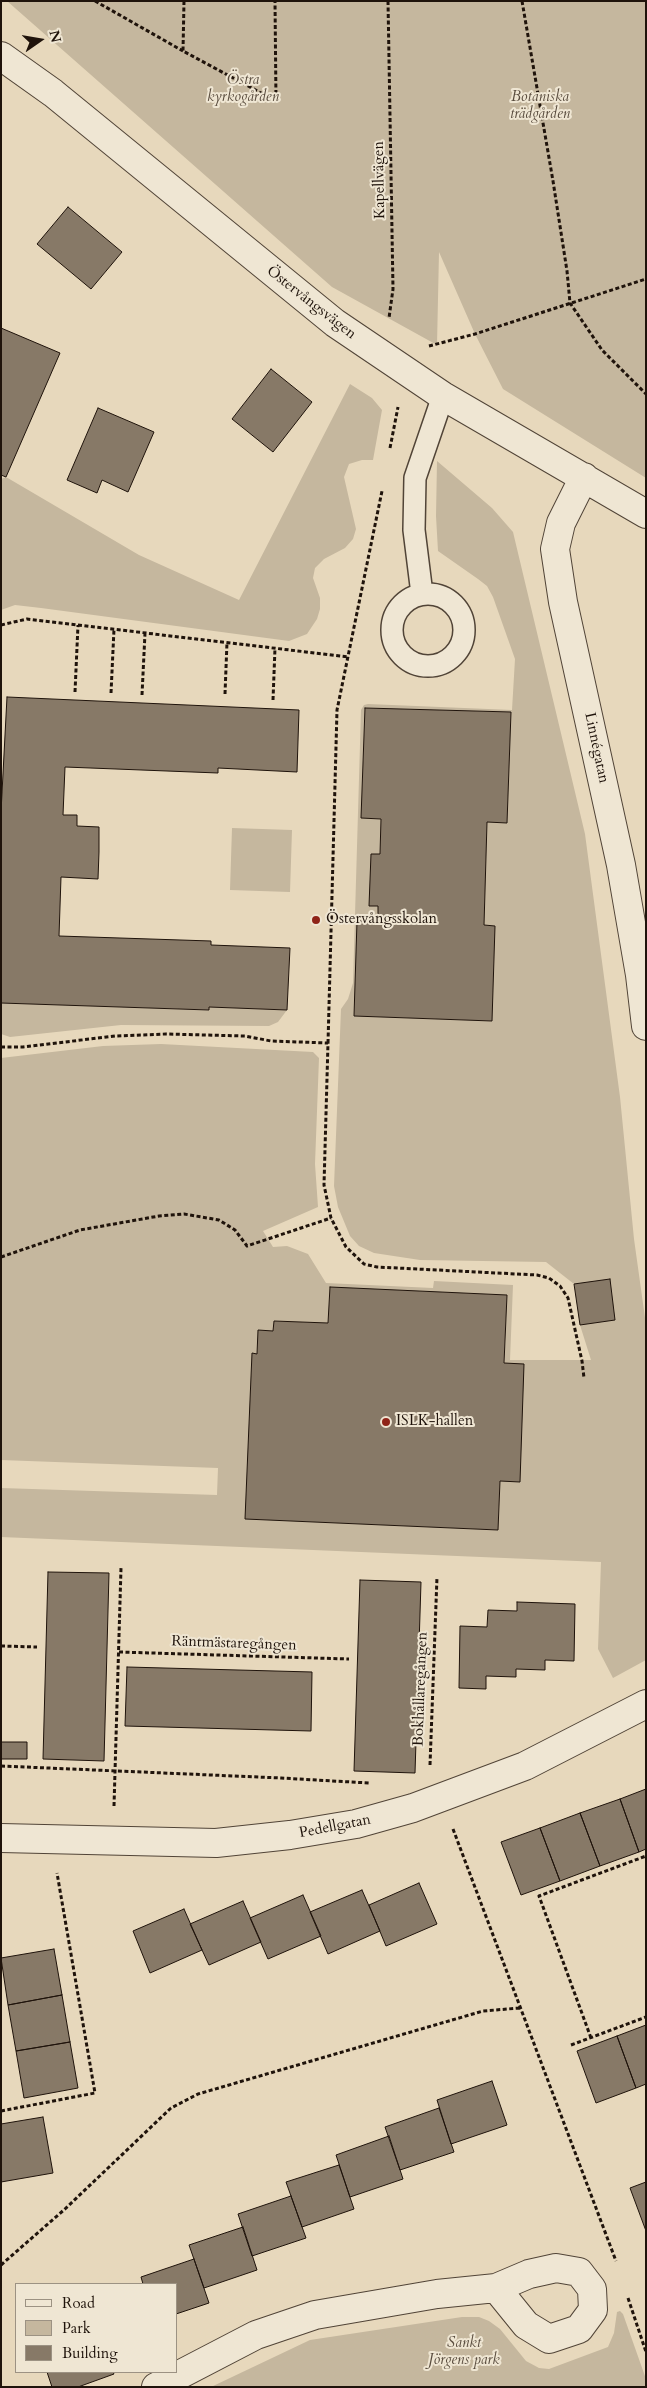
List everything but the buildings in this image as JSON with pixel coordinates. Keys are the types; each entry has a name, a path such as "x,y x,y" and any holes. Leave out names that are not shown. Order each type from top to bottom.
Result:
{"street":[{"name":"Östervångsvägen","path":"1,56 53,93 335,323 444,396 646,514"},
{"name":"Linnégatan","path":"584,477 561,523 555,549 563,602 621,865 640,975 646,1026"},
{"name":"Pedellgatan","path":"1,1838 113,1842 216,1842 290,1835 374,1820 435,1786 525,1766 646,1704"},
{"path":"156,2387 256,2335 315,2315 437,2294 496,2288"}],"lane":[{"path":"422,594 414,530 415,478 444,396"}],"path":[{"path":"95,1 276,101 275,1"},
{"path":"184,1 184,51"},
{"name":"Kapellvägen","path":"388,1 395,364 389,457"},
{"path":"522,1 568,271 570,303 602,350 646,394"},
{"path":"395,364 475,334 646,279"},
{"path":"383,486 337,710 324,1164 324,1185 331,1218 346,1247 364,1264 403,1270 537,1275 549,1278 560,1286 568,1298 584,1378"},
{"path":"1,625 27,619 349,656"},
{"path":"75,692 78,625"},
{"path":"111,693 114,629"},
{"path":"142,695 145,633"},
{"path":"225,694 227,642"},
{"path":"273,700 275,648"},
{"path":"1,1047 23,1047 115,1036 166,1034 245,1036 272,1041 328,1043"},
{"path":"1,1257 80,1230 159,1216 184,1214 219,1220 235,1230 246,1246 331,1218"},
{"path":"113,1842 121,1568"},
{"name":"Bokhållaregången","path":"435,1786 437,1576"},
{"path":"1,1646 37,1647"},
{"name":"Räntmästaregången","path":"119,1652 349,1659"},
{"path":"1,1766 375,1784"},
{"path":"435,1786 619,2270"},
{"path":"1,2111 95,2093 52,1840"},
{"path":"591,2038 539,1896 646,1856"},
{"path":"1,2265 65,2208 171,2108 198,2094 483,2011 520,2008"},
{"path":"571,2046 646,2017"},
{"path":"627,2294 646,2352"}],"green space":[{"path":"7,1 646,1 646,478 503,389 475,334 439,252 437,345 332,287"},
{"path":"350,384 372,398 382,410 373,460 362,460 349,464 344,477 356,529 353,539 345,548 324,559 315,568 313,578 320,598 320,609 317,619 307,634 289,641 15,605 1,610 1,479 6,477 139,555 239,600"},
{"path":"437,461 492,508 513,532 585,834 620,1097 634,1239 646,1325 646,1660 613,1678 598,1649 601,1562 1,1537 1,1488 217,1495 218,1468 1,1460 1,1058 103,1046 161,1044 313,1052 319,1058 315,1164 318,1207 263,1231 273,1247 287,1246 308,1254 326,1283 433,1288 434,1281 513,1285 510,1360 591,1360 580,1325 574,1284 546,1262 420,1260 374,1253 359,1246 350,1236 338,1207 334,1186 341,1009 348,999 353,983 361,710 364,705 368,704 512,710 515,659 493,597 487,586 438,551 436,516","holes":["365,708 511,712 507,823 487,822 484,925 495,926 492,1021 354,1016 357,921 378,921 378,906 371,854 380,854 381,819 361,818","330,1288 507,1295 498,1530 246,1519 252,1354 257,1354 258,1331 273,1331 274,1321 328,1323"]},
{"path":"232,828 292,830 290,892 230,890"},
{"path":"1,1003 208,1010 209,1007 287,1010 278,1022 269,1026 121,1025 10,1037 1,1034"},
{"name":"Sankt Jörgens park","path":"620,2311 623,2314 646,2379 646,2387 211,2387 310,2340 462,2317 479,2317 489,2321 500,2329 526,2361 539,2368 549,2369 608,2347 614,2333 617,2312"}],"place":[{"name":"Östervångsskolan","path":"316,920"},
{"name":"ISLK-hallen","path":"386,1422"}],"park label":[{"name":"Östra kyrkogården","path":"243,90"},
{"name":"Botaniska trädgården","path":"540,106"}]}
